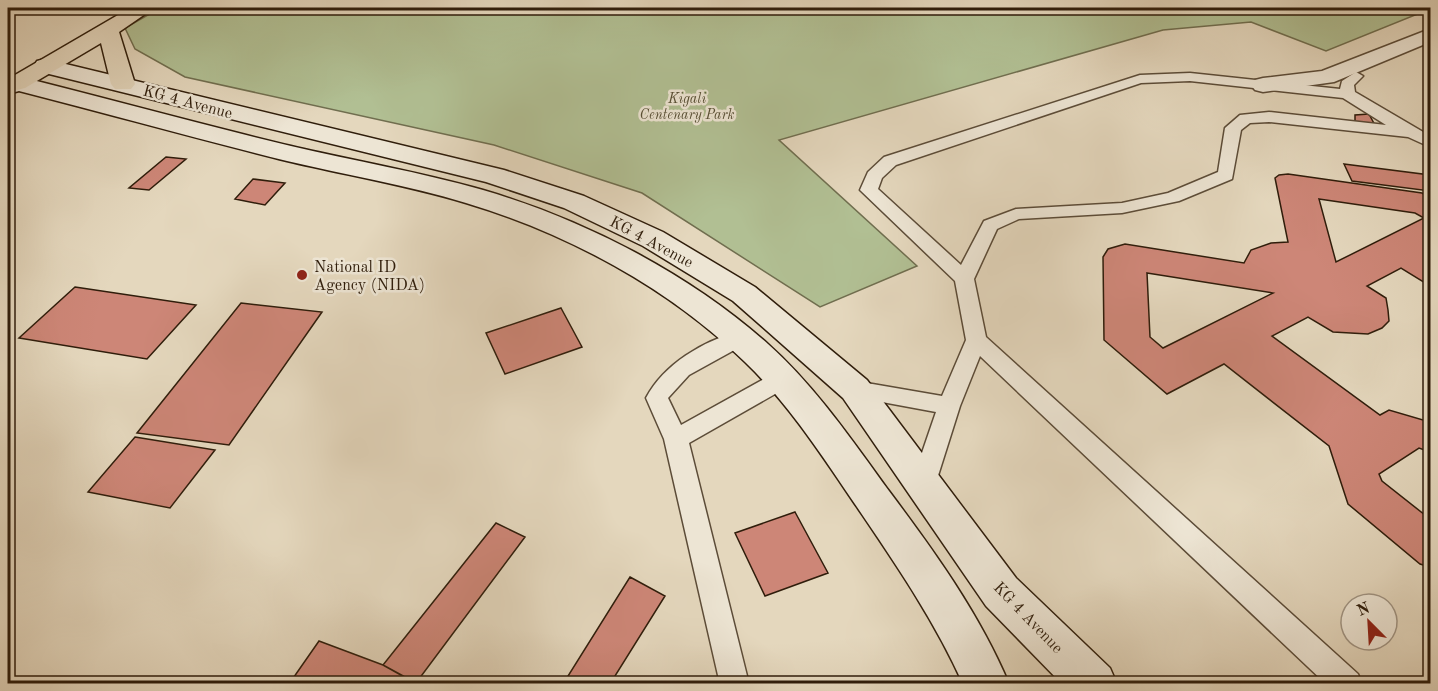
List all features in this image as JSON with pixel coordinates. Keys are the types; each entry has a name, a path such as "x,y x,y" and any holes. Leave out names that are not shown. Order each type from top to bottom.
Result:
{"main road":[{"path":"40,57 112,8"},
{"path":"10,72 40,57 108,30 144,8"},
{"path":"108,30 123,84"},
{"path":"1263,85 1326,77 1431,35"},
{"name":"KG 4 Avenue","path":"40,57 123,84 303,131 495,176 573,202 653,239 744,294 816,352 855,389 1001,592 1094,684"},
{"name":"KG 4 Avenue","path":"10,72 280,151 476,197 540,219 616,255 688,300 740,338 781,380 827,435 892,526 971,649 986,684"},
{"path":"280,151 303,131"}],"lane":[{"path":"1347,94 1347,84 1356,76"},
{"path":"924,482 949,406 976,340 964,279 869,190 874,176 890,161 1140,79 1190,77 1347,94 1363,106 1431,142"},
{"path":"964,279 990,225 1016,214 1122,208 1173,197 1226,175 1233,128 1246,118 1269,117 1410,132"},
{"path":"735,684 676,439 657,398 662,386 671,376 740,338"},
{"path":"976,340 1348,684"},
{"path":"676,439 781,380"},
{"path":"855,389 949,406"}],"green space":[{"name":"Kigali Centenary Park","path":"160,8 1430,9 1326,51 1251,22 1163,30 779,140 917,266 820,307 642,193 494,145 185,77 135,49 125,28"}],"building":[{"path":"1369,114 1378,131 1355,128 1355,115"},
{"path":"166,157 186,159 149,190 129,188"},
{"path":"1344,164 1430,175 1430,191 1352,181"},
{"path":"1288,174 1422,193 1430,198 1430,286 1401,268 1367,286 1386,298 1389,321 1382,328 1368,334 1333,332 1308,317 1272,336 1380,415 1389,410 1430,422 1430,452 1419,448 1379,474 1382,481 1430,519 1430,567 1420,564 1348,504 1329,446 1224,364 1167,394 1104,340 1103,257 1108,249 1125,244 1244,263 1251,250 1271,243 1288,242 1275,178","holes":["1319,199 1415,213 1424,218 1336,262","1147,273 1273,293 1163,348 1150,337"]},
{"path":"253,179 285,183 265,205 235,199"},
{"path":"75,287 196,305 147,359 19,338"},
{"path":"241,303 322,312 229,445 137,433"},
{"path":"561,308 582,347 505,374 486,333"},
{"path":"135,437 215,450 170,508 88,492"},
{"path":"795,512 828,573 765,596 735,533"},
{"path":"496,523 525,537 416,683 383,665"},
{"path":"630,577 665,596 610,684 563,684"},
{"path":"319,641 383,665 417,684 289,684"}],"place":[{"name":"National ID Agency (NIDA)","path":"302,275"}]}
